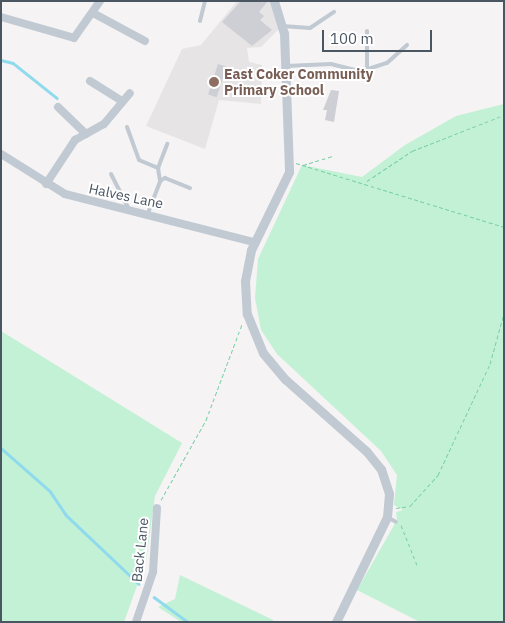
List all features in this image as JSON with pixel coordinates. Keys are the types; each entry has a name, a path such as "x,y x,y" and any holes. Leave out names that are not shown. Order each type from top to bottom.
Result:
{"street":[{"path":"1,17 66,39 80,34 100,1"},
{"path":"274,1 282,26 288,160 285,183 254,242 245,281 247,314 256,342 273,367 375,461 387,484 388,512 336,622"},
{"path":"93,13 145,42"},
{"path":"103,88 107,80"},
{"path":"90,81 121,100"},
{"path":"46,184 75,140 104,124 121,100 130,93"},
{"path":"58,107 72,112 86,134"},
{"name":"Halves Lane","path":"1,154 46,184 86,201 148,213 254,242"},
{"name":"Back Lane","path":"136,622 153,572 157,508"}],"lane":[{"path":"200,21 205,1"},
{"path":"282,26 310,28 334,12"},
{"path":"365,70 367,31"},
{"path":"284,66 331,64 365,70 387,63 407,45"},
{"path":"127,127 139,160 158,168"},
{"path":"148,213 160,181 158,168 167,144"},
{"path":"111,174 130,210"},
{"path":"160,181 166,178 190,188"},
{"path":"388,512 396,522"}],"path":[{"path":"366,182 412,151 504,115"},
{"path":"302,165 332,156"},
{"path":"288,160 366,182 504,227"},
{"path":"388,512 410,506 438,474 490,364 504,313"},
{"path":"157,508 206,420 247,314"},
{"path":"396,522 410,542 417,565"}],"shaded area":[{"name":"East Coker Community Primary School","path":"237,1 272,1 280,28 261,47 247,48 249,62 262,65 261,104 219,100 205,149 146,126 182,49 201,45"}],"green space":[{"path":"504,104 504,622 420,622 357,590 397,520 396,512 403,510 394,505 397,475 381,451 277,354 261,330 255,298 258,259 302,165 362,177 405,145 456,116"},
{"path":"1,331 182,443 155,496 146,561 124,622 1,622"},
{"path":"180,575 276,622 181,622 158,607 175,599"}],"building":[{"path":"241,1 268,1 259,12 264,16 260,20 272,30 252,46 222,22"},
{"path":"218,64 227,67 217,97 208,94"},
{"path":"331,90 339,91 334,122 325,120 327,110 323,110"}],"waterway":[{"path":"1,60 13,63 57,98"},
{"path":"1,448 50,491 66,515 139,584"},
{"path":"154,597 188,622"}],"place":[{"name":"East Coker Community Primary School","path":"214,82"}]}
